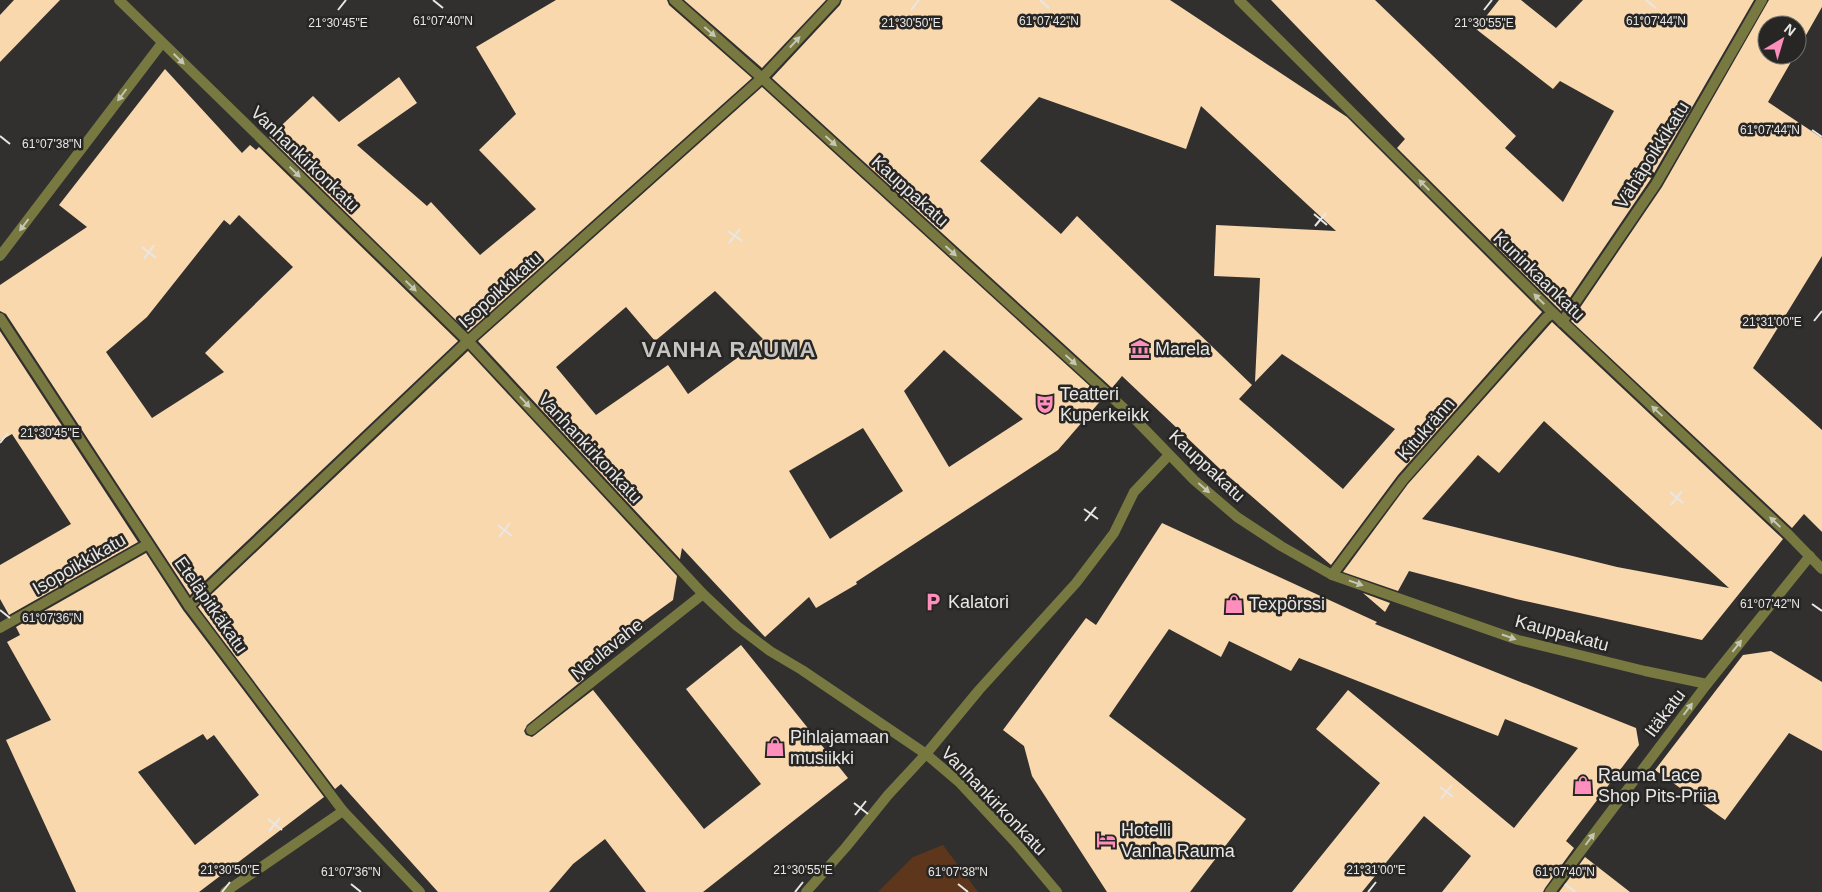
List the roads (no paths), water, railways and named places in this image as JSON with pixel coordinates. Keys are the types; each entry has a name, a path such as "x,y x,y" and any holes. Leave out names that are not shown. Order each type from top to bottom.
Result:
{"street":[{"name":"Vanhankirkonkatu","path":"119,0 468,341 702,594 736,626 770,651 802,670 926,754 960,784 1016,842 1057,892"},
{"name":"Kauppakatu","path":"674,0 1128,412 1194,480 1237,516 1281,546 1332,574 1518,640 1707,684"},
{"name":"Isopoikkikatu","path":"189,606 468,341 762,78 835,0"},
{"name":"Kuninkaankatu","path":"1239,0 1562,322 1821,567"},
{"name":"Vähäpoikkikatu","path":"1562,322 1656,184 1762,0"},
{"path":"0,256 162,43"},
{"name":"Kitukränn","path":"1332,574 1403,480 1546,318 1553,313"},
{"name":"Eteläpitkäkatu","path":"0,318 189,606 343,811 420,892"},
{"path":"806,892 979,690 1076,583 1114,533 1134,492 1169,455"},
{"name":"Isopoikkikatu","path":"0,628 148,544"},
{"name":"Itäkatu","path":"1550,892 1707,684 1810,556"},
{"name":"Neulavahe","path":"531,730 702,594"},
{"path":"225,892 343,811"}],"place":[{"name":"Marela","path":"1140,349"},
{"name":"Teatteri Kuperkeikk","path":"1045,404"},
{"name":"Kalatori","path":"933,602"},
{"name":"Texpörssi","path":"1234,604"},
{"name":"Pihlajamaan musiikki","path":"775,747"},
{"name":"Rauma Lace Shop Pits-Priia","path":"1583,785"},
{"name":"Hotelli Vanha Rauma","path":"1106,840"}],"district":[{"name":"VANHA RAUMA","path":"729,349"}]}
